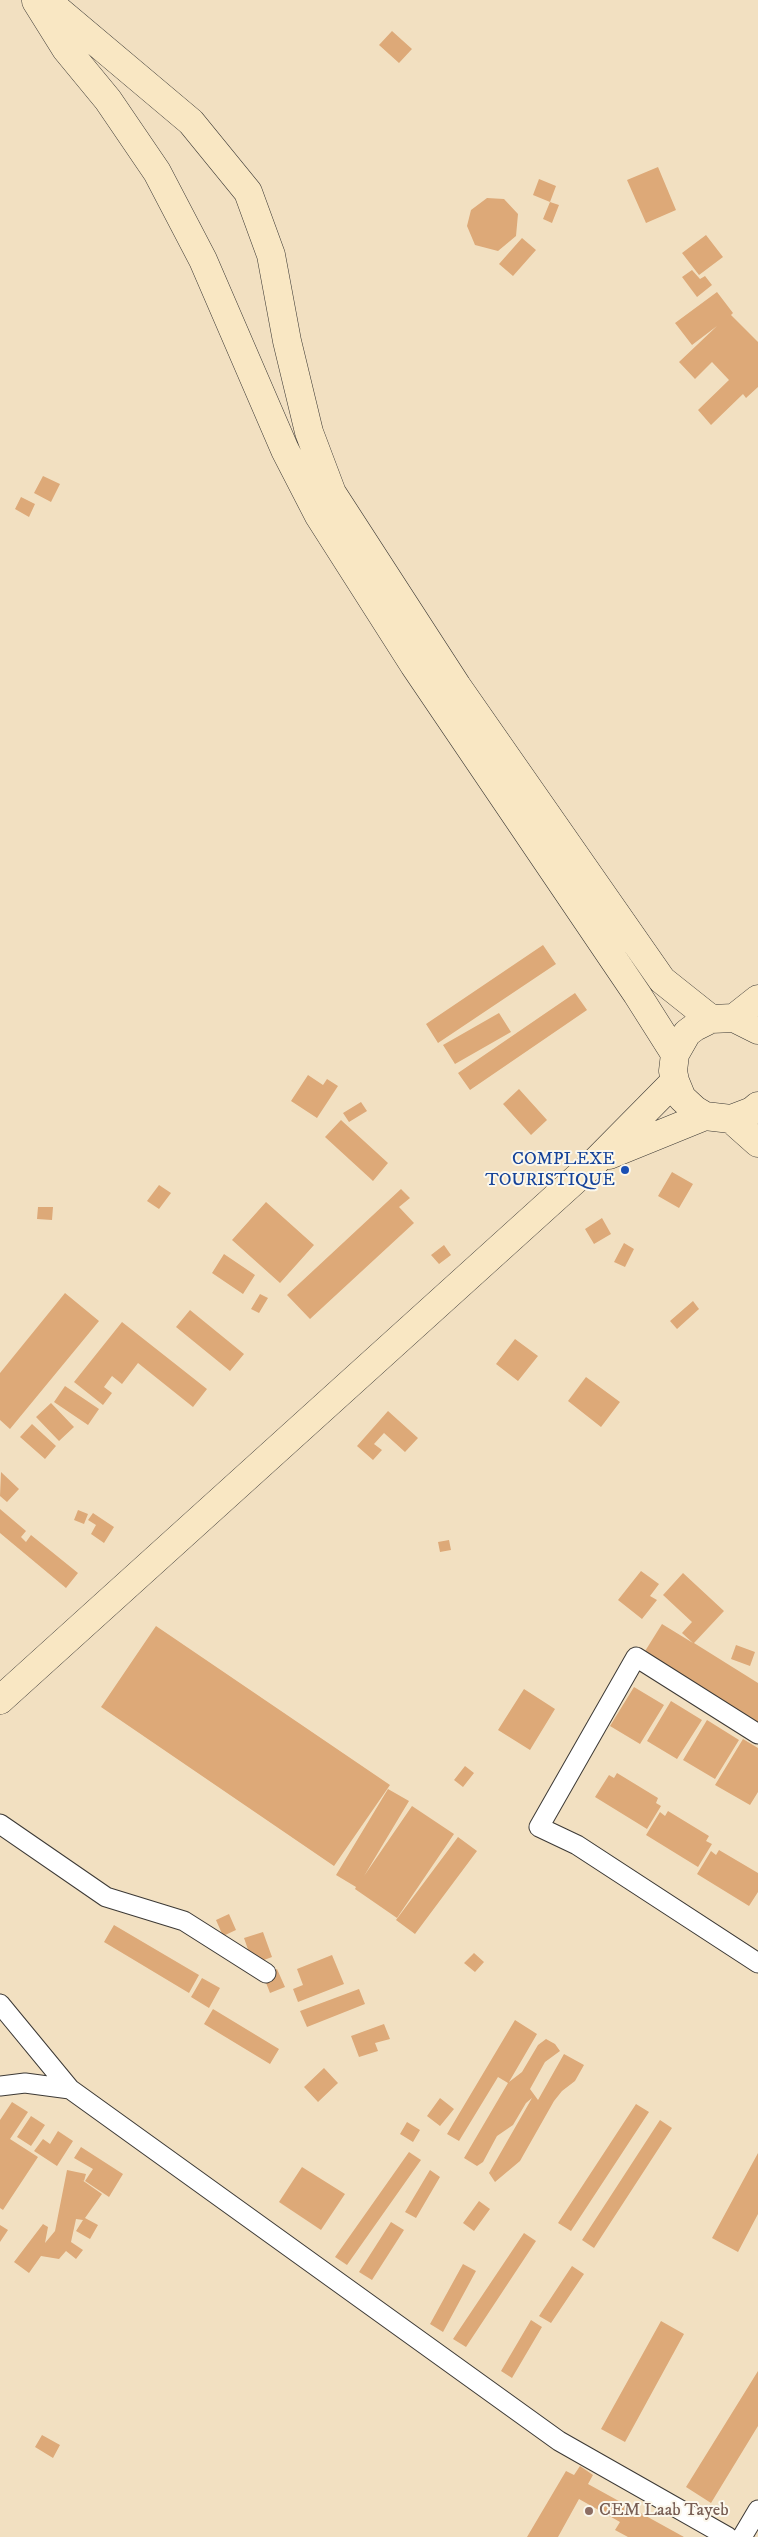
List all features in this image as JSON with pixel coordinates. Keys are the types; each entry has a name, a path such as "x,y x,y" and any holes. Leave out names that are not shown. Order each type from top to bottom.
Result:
{"main road":[{"path":"35,0 66,49 108,100 157,172 203,260 285,450 318,516 414,665 637,994 675,1054"},
{"path":"46,0 191,122 248,192 271,255 287,341 310,432 332,493 457,686 662,980 722,1018 758,1030"},
{"path":"758,1000 687,1033 675,1054 675,1082 682,1098 695,1110 718,1118 758,1143"},
{"path":"0,1700 596,1161 675,1082"},
{"path":"596,1161 718,1118 752,1111 758,1106"}],"street":[{"path":"758,1734 636,1657 539,1827 577,1845 758,1963"},
{"path":"0,1824 106,1897 184,1921 266,1973"},
{"path":"0,2004 70,2090 559,2441 728,2537"},
{"path":"0,2086 26,2083 70,2090"},
{"path":"742,2537 758,2510"}],"building":[{"path":"392,31 412,49 399,63 379,45"},
{"path":"658,167 676,210 646,223 627,180"},
{"path":"539,179 556,186 550,202 533,195"},
{"path":"487,198 504,199 518,214 516,236 498,251 475,245 467,226 471,210"},
{"path":"550,202 559,205 552,223 543,219"},
{"path":"706,235 723,257 699,275 682,253"},
{"path":"522,238 536,250 513,276 499,264"},
{"path":"692,270 700,279 705,276 712,285 697,297 682,277"},
{"path":"717,292 733,313 731,315 758,342 758,387 746,398 743,394 711,425 698,410 729,380 712,362 695,379 679,362 717,326 692,345 675,323"},
{"path":"43,476 60,484 51,502 34,493"},
{"path":"21,497 35,504 29,517 15,509"},
{"path":"543,945 556,964 438,1043 426,1024"},
{"path":"575,993 587,1010 470,1090 458,1073"},
{"path":"499,1013 511,1032 455,1064 443,1045"},
{"path":"308,1075 323,1085 327,1079 338,1086 317,1118 291,1101"},
{"path":"519,1089 547,1120 531,1135 503,1104"},
{"path":"361,1102 367,1111 349,1122 343,1113"},
{"path":"341,1120 388,1163 373,1181 325,1137"},
{"path":"672,1172 693,1184 679,1208 658,1196"},
{"path":"159,1185 171,1193 159,1209 147,1201"},
{"path":"401,1189 410,1198 399,1207 414,1223 310,1319 287,1295"},
{"path":"266,1202 314,1245 280,1283 232,1240"},
{"path":"38,1207 53,1207 52,1220 37,1219"},
{"path":"602,1218 611,1234 594,1244 585,1229"},
{"path":"624,1243 634,1249 625,1267 614,1262"},
{"path":"444,1245 451,1255 439,1264 431,1255"},
{"path":"224,1254 255,1275 243,1294 212,1273"},
{"path":"65,1293 99,1321 10,1429 0,1420 0,1373"},
{"path":"260,1294 268,1298 259,1313 251,1309"},
{"path":"693,1301 699,1309 677,1329 670,1321"},
{"path":"190,1310 244,1354 230,1371 176,1327"},
{"path":"122,1322 207,1389 193,1407 138,1363 122,1384 112,1376 104,1387 112,1393 103,1405 74,1382"},
{"path":"515,1339 538,1356 518,1381 496,1364"},
{"path":"586,1377 620,1402 601,1427 568,1401"},
{"path":"65,1386 99,1409 88,1425 54,1402"},
{"path":"51,1403 74,1427 59,1441 36,1417"},
{"path":"388,1411 418,1438 405,1452 384,1433 374,1444 382,1450 373,1460 357,1446"},
{"path":"32,1424 56,1446 45,1459 20,1437"},
{"path":"1,1472 19,1489 7,1502 0,1496"},
{"path":"0,1509 26,1531 21,1537 26,1542 31,1535 78,1573 66,1588 0,1533"},
{"path":"78,1510 88,1514 84,1524 74,1520"},
{"path":"93,1513 114,1527 104,1543 91,1534 96,1525 88,1520"},
{"path":"449,1540 451,1550 440,1552 438,1542"},
{"path":"641,1571 659,1584 650,1596 657,1600 642,1619 618,1600"},
{"path":"683,1573 724,1611 694,1643 758,1683 758,1728 642,1656 662,1624 693,1643 682,1633 692,1622 663,1595"},
{"path":"156,1626 390,1785 334,1866 101,1707"},
{"path":"736,1645 755,1652 750,1666 731,1659"},
{"path":"634,1687 664,1705 640,1744 610,1726"},
{"path":"524,1689 555,1709 530,1750 498,1730"},
{"path":"671,1701 702,1720 677,1759 647,1741"},
{"path":"707,1720 739,1740 715,1779 683,1760"},
{"path":"743,1739 758,1748 758,1792 750,1805 715,1785"},
{"path":"465,1766 474,1773 463,1787 454,1780"},
{"path":"617,1773 658,1798 656,1803 661,1806 647,1829 595,1797 609,1775 614,1778"},
{"path":"388,1789 409,1801 364,1876 412,1806 454,1834 397,1918 355,1889 356,1887 336,1875"},
{"path":"668,1811 709,1836 706,1841 712,1844 698,1867 646,1835 660,1812 665,1816"},
{"path":"458,1837 477,1851 415,1934 396,1920"},
{"path":"719,1850 758,1873 758,1892 749,1906 697,1874 711,1851 716,1855"},
{"path":"229,1914 236,1930 223,1936 216,1920"},
{"path":"114,1925 199,1975 189,1993 104,1942"},
{"path":"263,1932 272,1957 253,1964 244,1938"},
{"path":"474,1953 484,1962 475,1972 464,1963"},
{"path":"332,1955 344,1984 298,2002 293,1989 303,1985 297,1969"},
{"path":"277,1969 285,1987 270,1993 263,1975"},
{"path":"202,1978 220,1988 209,2008 191,1997"},
{"path":"359,1989 365,2004 307,2027 300,2011"},
{"path":"213,2009 279,2049 270,2064 204,2024"},
{"path":"515,2020 537,2034 509,2082 522,2072 538,2045 546,2039 555,2044 560,2051 545,2062 530,2089 538,2100 564,2054 584,2065 575,2081 562,2091 554,2101 520,2161 495,2182 489,2173 532,2098 526,2103 513,2125 497,2136 483,2162 477,2166 464,2158 508,2083 498,2077 459,2141 447,2134"},
{"path":"384,2024 390,2039 375,2043 378,2051 359,2057 351,2036"},
{"path":"324,2068 338,2083 318,2102 304,2087"},
{"path":"440,2098 454,2109 440,2126 427,2116"},
{"path":"12,2102 28,2112 10,2139 38,2157 3,2210 0,2208 0,2120"},
{"path":"636,2104 649,2112 571,2231 558,2223"},
{"path":"31,2116 45,2125 31,2146 17,2137"},
{"path":"660,2120 672,2128 594,2248 582,2240"},
{"path":"407,2122 420,2130 413,2142 400,2134"},
{"path":"58,2131 73,2141 57,2166 34,2151 43,2139 50,2144"},
{"path":"81,2147 123,2174 109,2197 85,2181 93,2169 74,2158"},
{"path":"409,2152 421,2160 347,2265 335,2257"},
{"path":"758,2153 758,2214 738,2252 712,2238"},
{"path":"302,2167 345,2194 321,2230 279,2202"},
{"path":"67,2170 86,2174 84,2181 82,2180 102,2194 85,2218 98,2225 90,2239 76,2231 83,2220 76,2219 71,2242 83,2250 76,2259 66,2251 59,2259 41,2256 29,2273 14,2262 43,2224 48,2227 45,2243 55,2231"},
{"path":"430,2170 440,2177 416,2218 405,2212"},
{"path":"479,2201 490,2209 474,2231 463,2223"},
{"path":"391,2222 404,2230 372,2280 359,2272"},
{"path":"0,2225 8,2230 0,2242"},
{"path":"524,2233 536,2241 466,2347 453,2339"},
{"path":"463,2264 476,2271 443,2332 430,2324"},
{"path":"572,2266 584,2274 551,2323 539,2316"},
{"path":"531,2320 542,2327 512,2378 501,2371"},
{"path":"661,2321 684,2334 625,2442 601,2429"},
{"path":"758,2371 758,2426 711,2503 686,2487"},
{"path":"42,2435 60,2445 53,2458 35,2447"},
{"name":"CEM Laab Tayeb","path":"580,2466 593,2475 588,2484 684,2537 628,2537 615,2530 620,2522 579,2499 558,2537 527,2537 566,2471 574,2475"}],"place":[{"name":"COMPLEXE TOURISTIQUE","path":"625,1170"},
{"name":"CEM Laab Tayeb","path":"589,2511"}]}
